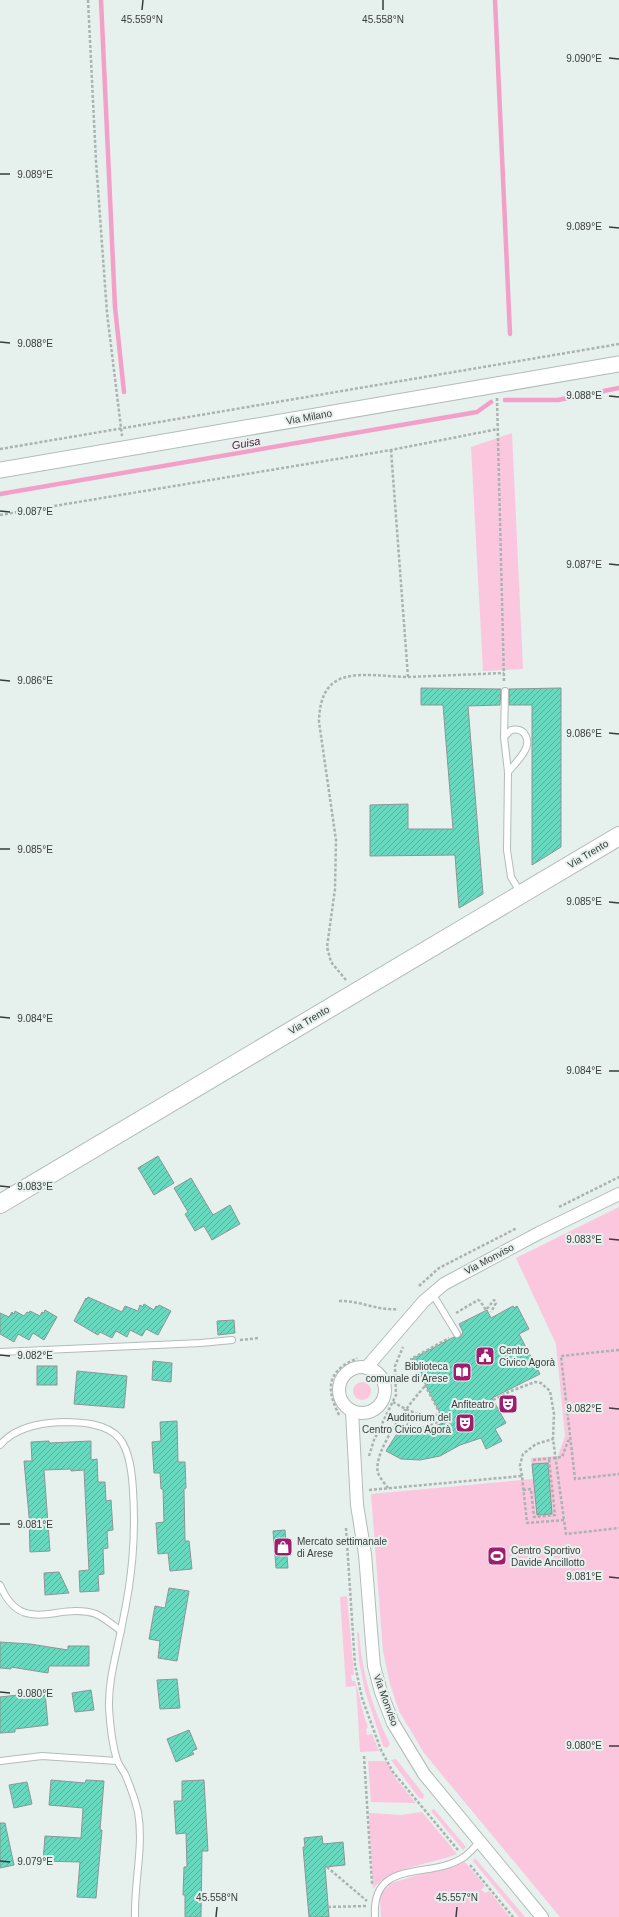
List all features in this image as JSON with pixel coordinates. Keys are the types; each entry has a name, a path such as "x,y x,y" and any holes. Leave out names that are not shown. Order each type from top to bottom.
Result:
{"main road":[{"name":"Via Trento","path":"0,1204 619,836"}],"street":[{"name":"Via Milano","path":"0,470 619,364"},
{"name":"Via Monviso","path":"371,1370 379,1352 432,1293 444,1284 494,1256 619,1194"},
{"path":"355,1368 371,1370 384,1383 384,1398 376,1409 357,1412 343,1402 339,1390 340,1384 350,1371 355,1368"},
{"name":"Via Monviso","path":"357,1412 352,1434 357,1505 365,1554 374,1666 381,1692 393,1723 407,1749 424,1774 542,1917"}],"lane":[{"path":"505,691 504,737 508,772 507,850 511,877 522,894"},
{"path":"504,737 511,730 523,731 526,734 527,741 524,753 508,772"},
{"path":"432,1293 457,1334"},
{"path":"0,1352 201,1343 232,1340"},
{"path":"0,1445 6,1438 16,1432 36,1425 53,1422 94,1424 111,1432 120,1439 127,1453 132,1479 135,1522 134,1559 111,1682 109,1706 110,1727 117,1761 129,1784 139,1820 135,1917"},
{"path":"0,1585 5,1598 15,1608 26,1614 42,1616 78,1611 96,1614 121,1631"},
{"path":"0,1761 42,1756 117,1761"},
{"path":"375,1917 374,1906 376,1895 382,1884 388,1879 444,1865 464,1857 480,1842"}],"path":[{"path":"88,0 96,153 106,297 121,428 125,449"},
{"path":"0,449 619,344"},
{"path":"497,364 505,691"},
{"path":"0,516 391,450 498,429"},
{"path":"391,450 408,677"},
{"path":"355,992 331,962 327,947 335,889 336,840 320,722 320,706 325,692 335,680 350,676 408,677 504,673"},
{"path":"448,1317 478,1300 486,1310 492,1300 496,1300 491,1312"},
{"path":"339,1301 354,1302 382,1310 398,1309"},
{"path":"406,1409 406,1422 417,1428 424,1428 443,1419 411,1359 457,1334"},
{"path":"232,1340 259,1338"},
{"path":"367,1462 370,1450 393,1402 396,1389 395,1366 406,1342"},
{"path":"619,1350 561,1356 568,1400 575,1479 619,1474"},
{"path":"331,1388 335,1376"},
{"path":"493,1400 529,1383 542,1383 550,1391 554,1414 553,1439 566,1534 619,1528"},
{"path":"388,1488 378,1473 378,1457 406,1409 426,1386"},
{"path":"393,1402 406,1409 427,1415 441,1414"},
{"path":"553,1439 536,1444 523,1454 520,1465 527,1523 564,1520"},
{"path":"533,1460 562,1457 568,1441 571,1440"},
{"path":"523,1490 531,1489 534,1517 555,1515 549,1459"},
{"path":"369,1490 522,1476"},
{"path":"368,1483 369,1498"},
{"path":"548,1516 549,1521"},
{"path":"350,1578 355,1665 362,1698 377,1740 388,1764 398,1779 513,1917"},
{"path":"364,1756 372,1890 376,1895"},
{"path":"328,1866 374,1906"},
{"path":"328,1907 374,1906"}],"shaded area":[{"path":"512,433 523,669 483,671 471,447"},
{"name":"Centro Sportivo Davide Ancillotto","path":"619,1207 619,1917 560,1917 424,1753 399,1711 390,1684 383,1651 371,1494 533,1479 531,1458 558,1456 565,1436 556,1344 516,1258"},
{"path":"362,1382 368,1385 371,1391 368,1397 362,1400 356,1397 353,1391 356,1385"},
{"path":"347,1596 354,1675 351,1675 352,1681 355,1681 368,1727 366,1729 367,1735 372,1734 379,1751 360,1752 356,1686 346,1687 340,1597"},
{"path":"357,1632 359,1633 365,1676 373,1704 390,1744 387,1748 383,1746 365,1691 359,1661"},
{"path":"396,1759 424,1795 423,1799 419,1798 391,1760"},
{"path":"368,1761 386,1761 396,1779 416,1803 371,1802"},
{"path":"434,1809 466,1847 463,1850 431,1811"},
{"path":"422,1812 457,1854 390,1875 373,1889 369,1813 401,1815"},
{"path":"475,1858 525,1917 519,1917 473,1861"},
{"path":"464,1861 485,1886 481,1890 486,1893 489,1891 510,1917 381,1917 381,1893 392,1883"}],"building":[{"path":"421,688 501,689 500,705 468,706 483,894 459,908 455,855 370,856 370,805 408,804 408,829 453,829 443,705 421,705"},
{"path":"561,688 561,847 532,865 532,705 509,705 509,689"},
{"path":"158,1156 174,1183 154,1195 138,1168"},
{"path":"191,1178 213,1215 230,1205 240,1224 212,1240 204,1226 195,1231 185,1214 188,1212 174,1188"},
{"path":"88,1297 122,1312 125,1306 138,1311 140,1305 143,1307 144,1304 154,1310 156,1306 158,1307 159,1305 171,1311 158,1335 146,1329 142,1336 130,1330 127,1337 116,1331 112,1338 100,1332 98,1335 74,1321 86,1298 87,1299"},
{"path":"513,1306 514,1308 517,1306 529,1329 519,1334 540,1374 492,1398 506,1423 495,1429 502,1441 486,1449 481,1438 460,1445 440,1456 420,1460 401,1459 386,1451 403,1424 414,1431 422,1432 445,1422 412,1359 454,1337 460,1338 463,1332 459,1324 487,1310 491,1318"},
{"path":"45,1310 57,1317 44,1340 33,1333 29,1340 18,1334 14,1342 0,1334 0,1313 9,1317 12,1312 14,1314 15,1311 24,1316 30,1311 40,1316"},
{"path":"234,1320 235,1333 218,1335 217,1321"},
{"path":"153,1361 172,1363 171,1382 152,1380"},
{"path":"37,1366 57,1366 57,1385 37,1385"},
{"path":"77,1371 127,1376 124,1408 74,1404"},
{"path":"177,1421 178,1462 185,1462 185,1541 189,1541 192,1569 170,1571 168,1553 158,1554 156,1523 164,1522 163,1489 161,1489 160,1473 154,1473 152,1442 161,1441 160,1422"},
{"path":"49,1441 49,1443 91,1441 91,1460 97,1459 98,1482 105,1482 106,1501 111,1500 113,1530 107,1531 108,1548 103,1549 104,1574 98,1575 99,1591 80,1592 79,1571 89,1570 84,1470 44,1470 50,1551 30,1552 29,1516 24,1461 32,1461 31,1442"},
{"path":"548,1463 552,1514 537,1515 532,1464"},
{"path":"285,1530 288,1568 276,1568 273,1531"},
{"path":"59,1572 69,1593 45,1595 44,1573"},
{"path":"169,1588 189,1591 177,1661 158,1658 160,1641 149,1639 155,1606 165,1608"},
{"path":"0,1642 30,1644 68,1650 68,1646 89,1646 89,1666 49,1666 48,1673 11,1667 11,1669 0,1668"},
{"path":"177,1679 180,1708 160,1709 157,1680"},
{"path":"91,1690 94,1710 75,1712 72,1693"},
{"path":"45,1692 48,1725 15,1729 15,1732 0,1733 0,1697"},
{"path":"189,1730 197,1749 192,1751 194,1754 176,1762 167,1739"},
{"path":"51,1780 85,1783 86,1780 104,1781 100,1830 102,1830 96,1898 77,1897 80,1862 43,1861 45,1836 81,1838 83,1808 49,1805"},
{"path":"204,1780 208,1851 202,1851 201,1917 185,1917 185,1895 183,1895 184,1867 187,1867 186,1833 176,1834 174,1801 182,1801 182,1781"},
{"path":"27,1782 32,1804 14,1808 9,1785"},
{"path":"0,1823 5,1823 14,1865 0,1868"},
{"path":"322,1836 323,1844 343,1842 345,1865 325,1867 329,1917 309,1917 303,1847 305,1847 304,1838"}],"waterway":[{"path":"101,0 115,307 124,392"},
{"path":"495,0 510,334"},
{"name":"Guisa","path":"505,400 558,400 619,388"},
{"name":"Guisa","path":"0,494 477,412 491,402"}],"place":[{"name":"Centro Civico Agorà","path":"485,1356"},
{"name":"Biblioteca comunale di Arese","path":"462,1372"},
{"name":"Anfiteatro","path":"508,1404"},
{"name":"Auditorium del Centro Civico Agorà","path":"465,1423"},
{"name":"Mercato settimanale di Arese","path":"283,1547"},
{"name":"Centro Sportivo Davide Ancillotto","path":"497,1556"}]}
